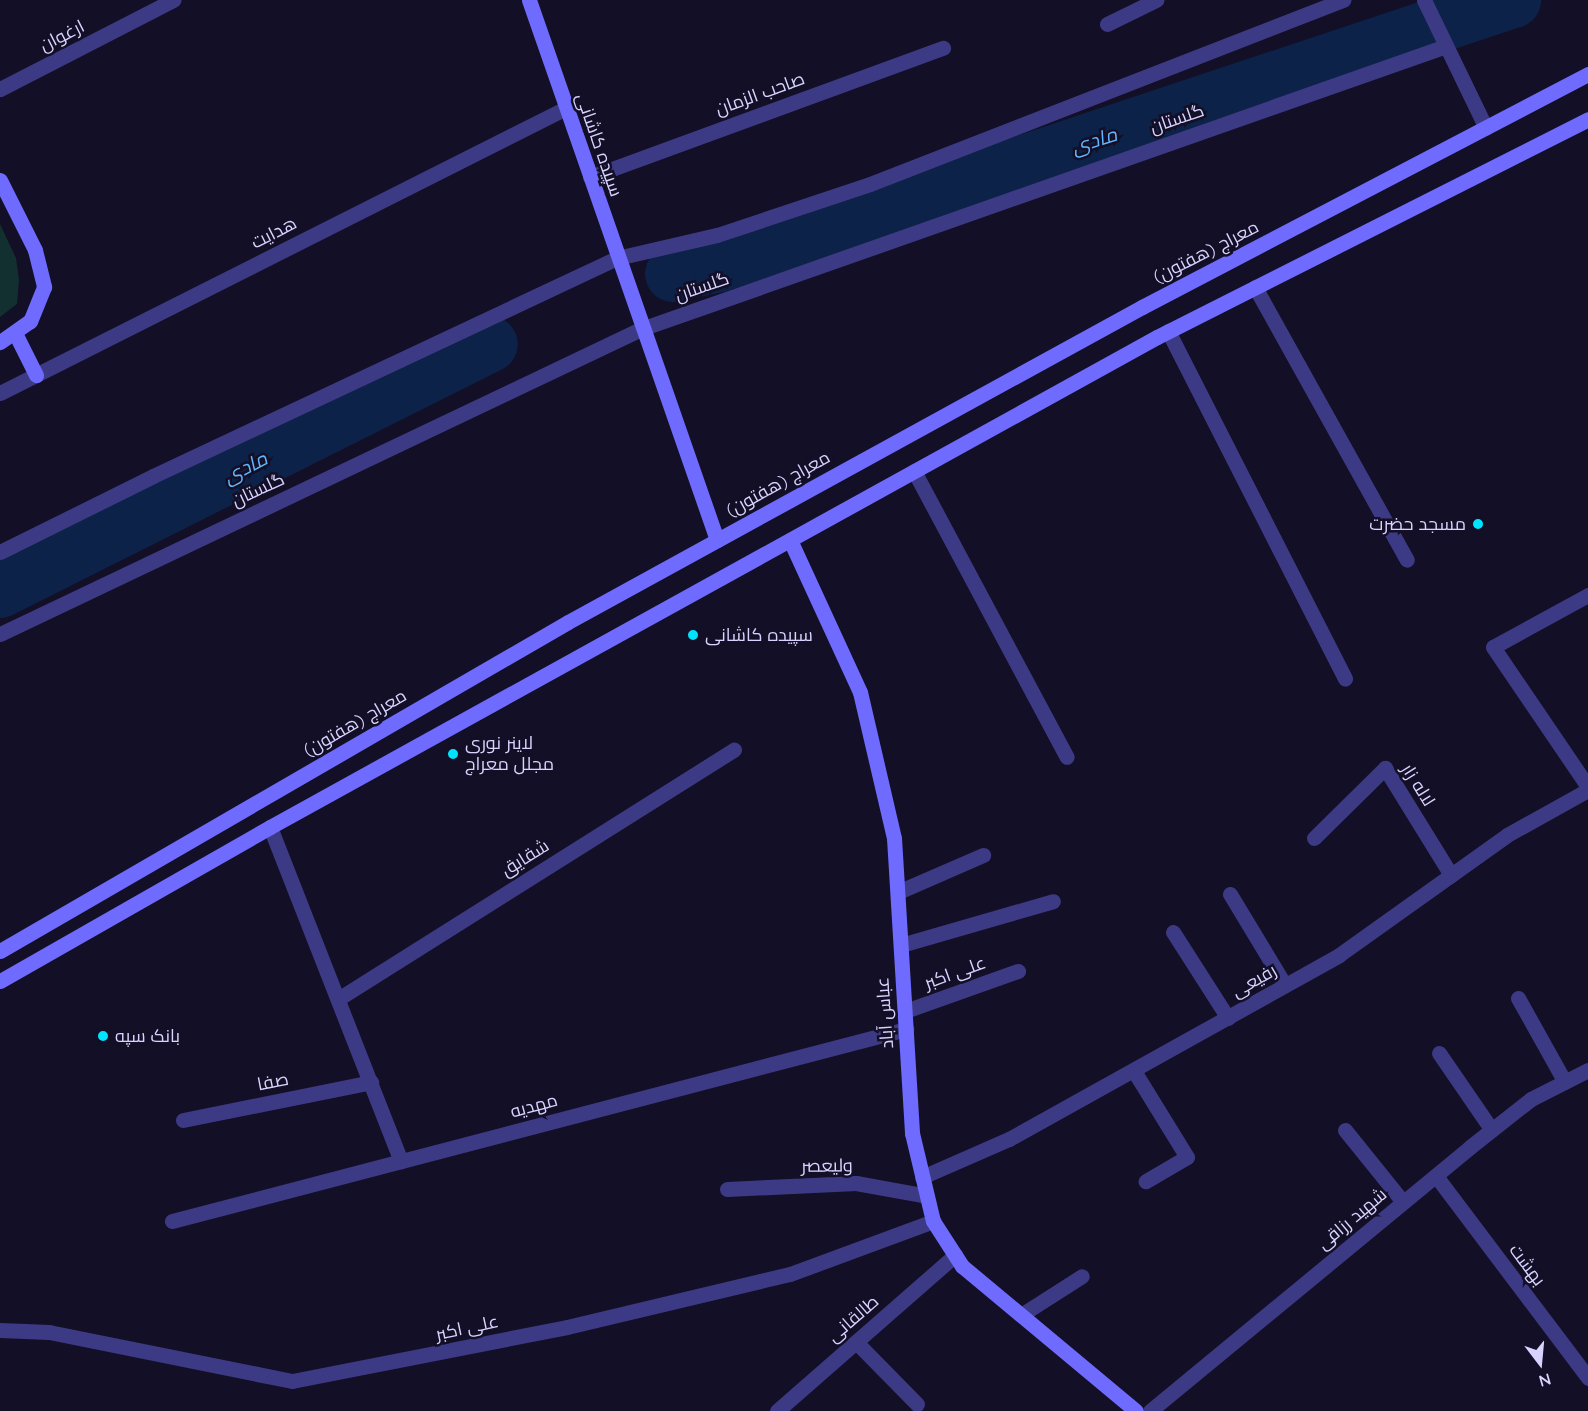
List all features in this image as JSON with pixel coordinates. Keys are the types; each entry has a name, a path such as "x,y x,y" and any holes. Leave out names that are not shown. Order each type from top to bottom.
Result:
{"main road":[{"name":"سپیده کاشانی","path":"529,0 641,328 717,540"},
{"name":"معراج (هفتون)","path":"0,951 717,540 1142,307 1588,74"},
{"path":"0,981 270,827 1168,331 1588,119"},
{"path":"0,180 35,250 44,287 40,305 16,335 0,342"},
{"path":"16,335 36,375"},
{"name":"عباس آباد","path":"790,540 860,692 894,838 912,1132 933,1221 962,1266 1022,1315 1127,1408"}],"street":[{"name":"ارغوان","path":"0,89 173,0"},
{"path":"1107,24 1156,0"},
{"path":"0,552 153,476 617,258 717,235 870,184 1343,0"},
{"path":"1424,0 1486,128"},
{"name":"گلستان","path":"0,634 641,328 1446,46"},
{"name":"صاحب الزمان","path":"590,177 943,48"},
{"name":"هدایت","path":"0,393 566,108"},
{"path":"1255,287 1407,560"},
{"path":"1168,331 1345,679"},
{"path":"914,471 1067,757"},
{"path":"1588,595 1493,647 1588,789"},
{"name":"شقایق","path":"338,999 734,750"},
{"name":"لاله زار","path":"1314,838 1385,768 1451,875"},
{"name":"رفیعی","path":"922,1176 1009,1139 1339,955 1507,835 1588,789"},
{"path":"270,827 401,1161"},
{"path":"897,892 982,855"},
{"path":"1230,894 1285,985"},
{"path":"901,945 1053,901"},
{"path":"1173,932 1228,1018"},
{"name":"علی اکبر","path":"905,1011 1018,971"},
{"path":"1518,998 1565,1082"},
{"name":"مهدیه","path":"172,1221 906,1029"},
{"path":"1439,1053 1492,1130"},
{"name":"شهید رزاقی","path":"1150,1411 1531,1099 1588,1070"},
{"path":"1134,1071 1187,1157 1146,1181"},
{"name":"صفا","path":"183,1120 371,1082"},
{"path":"1345,1130 1403,1202"},
{"name":"بهشت","path":"1436,1176 1588,1378"},
{"name":"ولیعصر","path":"727,1189 856,1183 927,1196"},
{"name":"علی اکبر","path":"0,1330 49,1332 292,1381 567,1328 790,1274 933,1221"},
{"name":"طالقانی","path":"777,1411 955,1255"},
{"path":"1022,1315 1082,1276"},
{"path":"856,1342 917,1404"}],"green space":[{"path":"0,224 16,258 19,280 17,304 0,317"}],"waterway":[{"name":"مادی","path":"673,274 720,264 1513,0"},
{"name":"مادی","path":"0,590 490,344"}],"place":[{"name":"مسجد حضرت","path":"1478,524"},
{"name":"سپیده کاشانی","path":"693,635"},
{"name":"لاینر نوری مجلل معراج","path":"453,754"},
{"name":"بانک سپه","path":"103,1036"}]}
